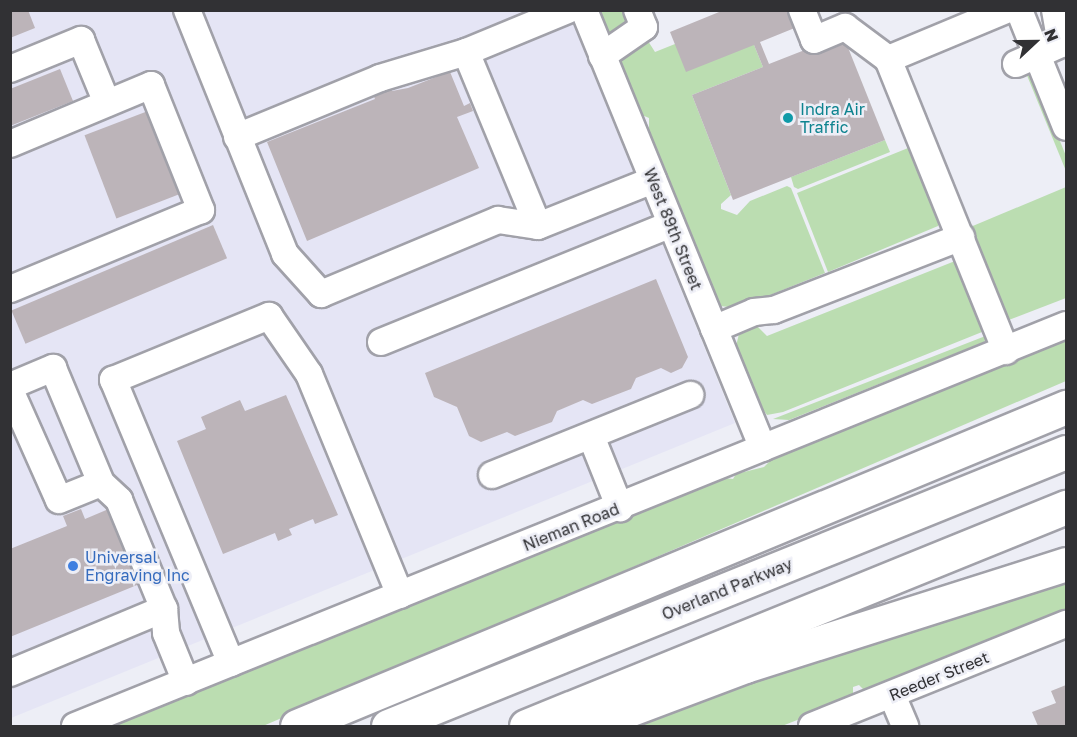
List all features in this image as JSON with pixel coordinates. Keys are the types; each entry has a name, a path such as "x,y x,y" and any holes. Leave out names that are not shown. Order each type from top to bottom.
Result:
{"highway":[{"path":"297,726 1066,407"},
{"name":"Overland Parkway","path":"388,726 1066,452"},
{"path":"526,726 1066,507"},
{"path":"575,707 599,721 745,666 1066,564"}],"street":[{"path":"187,10 285,254 321,294 498,220 538,226 653,180"},
{"path":"237,137 380,78 466,52 567,10"},
{"name":"West 89th Street","path":"584,10 763,448"},
{"path":"802,10 814,40 845,27 888,59 1006,351"},
{"path":"888,59 1006,10"},
{"path":"1019,10 1026,59 1064,113"},
{"path":"1026,59 1061,44 1054,10"},
{"path":"602,56 616,50 645,27 640,11"},
{"path":"10,69 81,40 107,103"},
{"path":"466,52 538,226"},
{"path":"10,144 151,85 201,210 10,289"},
{"path":"381,342 671,224"},
{"path":"714,329 754,312 774,310 961,237"},
{"path":"231,663 113,380 269,316 309,374 400,595"},
{"name":"Nieman Road","path":"75,726 620,508 1066,325"},
{"path":"101,483 59,500 10,388 53,368 101,483 120,500 164,609 166,633 186,682"},
{"path":"492,475 690,395"},
{"path":"591,436 620,508"},
{"path":"10,673 164,609"},
{"name":"Reeder Street","path":"812,726 1066,624"},
{"path":"892,695 905,726"}],"shaded area":[{"path":"11,11 568,11 735,423 11,718"}],"green space":[{"path":"600,11 627,12 631,23 611,37"},
{"path":"648,41 655,52 675,44 754,45 763,67 692,95 731,195 721,204 721,209 737,215 750,201 787,186 791,188 825,273 738,308 720,306 649,131 649,118 642,115 620,59 623,53"},
{"path":"1026,73 1033,74 1066,156 1066,171"},
{"path":"885,140 890,152 798,189 794,187 791,177"},
{"path":"913,146 941,219 938,226 828,272 797,193"},
{"path":"1066,187 1066,298 1006,321 968,228"},
{"path":"955,261 959,262 987,330 783,412 767,415 736,346 740,330 757,326 767,336"},
{"path":"988,335 984,342 789,420 773,419"},
{"path":"1066,339 1066,381 263,726 113,726 724,478 733,479 736,474 764,467 772,459"},
{"path":"1066,582 1066,610 866,692 859,685 853,687 853,698 782,726 626,726 753,676 767,677 772,669 914,631"}],"building":[{"path":"10,10 28,10 35,28 10,38"},
{"name":"Indra Air Traffic","path":"724,10 796,10 802,25 760,42 769,64 843,35 885,140 733,200 692,95 763,67 754,45 686,72 670,32"},
{"path":"448,67 464,106 470,103 473,111 457,117 479,168 307,241 267,142 375,99 373,94 390,87 392,91 408,88 436,77 434,73"},
{"path":"60,69 73,101 10,126 10,89"},
{"path":"148,111 180,194 116,218 85,135"},
{"path":"213,225 227,258 25,344 11,311"},
{"path":"656,279 688,357 682,368 671,373 661,368 636,378 631,389 592,404 583,400 557,411 552,422 515,436 507,432 481,442 469,436 457,407 434,397 425,373"},
{"path":"286,395 338,515 315,524 313,519 289,529 292,535 278,541 275,533 223,554 177,441 206,429 201,417 240,400 245,411"},
{"name":"Universal Engraving Inc","path":"111,508 142,583 10,637 10,549 67,526 63,516 81,509 85,519"},
{"path":"1066,685 1066,726 1038,726 1032,712 1056,703 1051,691"}],"place":[{"name":"Indra Air Traffic","path":"788,118"},
{"name":"Universal Engraving Inc","path":"73,566"}]}
